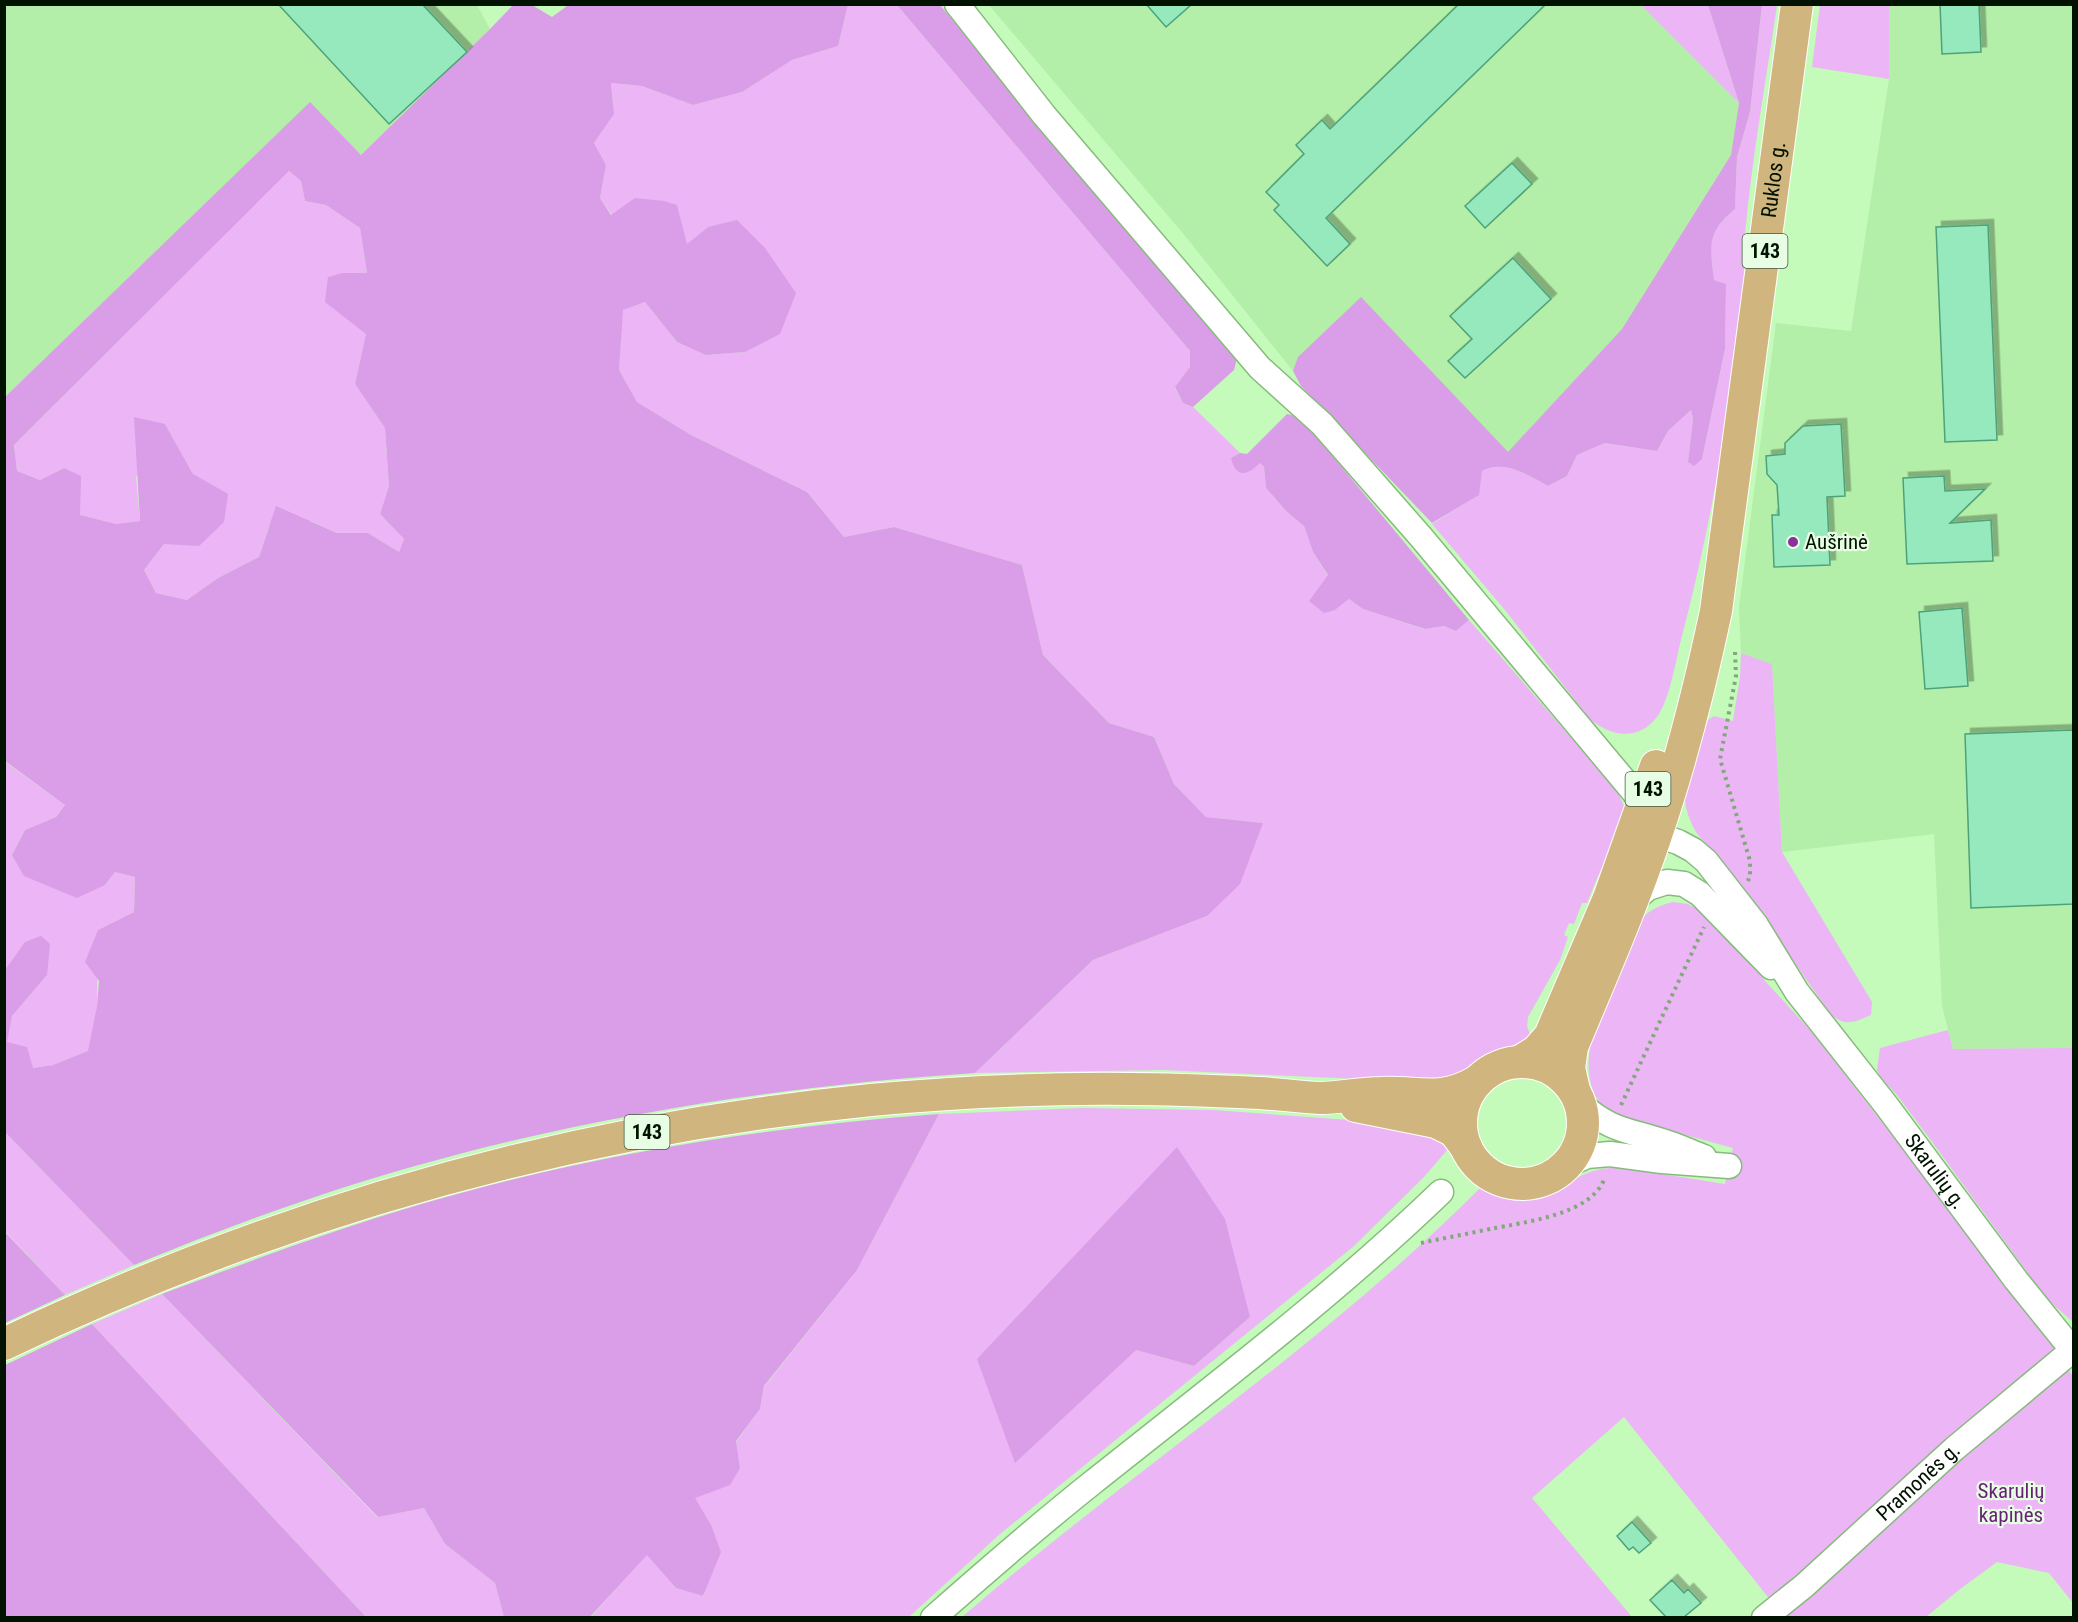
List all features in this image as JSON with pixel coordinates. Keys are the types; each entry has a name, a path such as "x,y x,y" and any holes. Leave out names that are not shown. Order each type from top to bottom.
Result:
{"main road":[{"name":"Ruklos g.","path":"1730,496 1757,312 1797,4"},
{"name":"143","path":"4,1344 123,1290 301,1222 374,1198 490,1166 618,1137 810,1107 917,1096 1003,1091 1184,1090 1323,1098 1381,1092 1438,1095 1459,1092 1496,1067 1521,1061 1538,1051 1550,1036 1591,945 1643,803 1674,706 1730,496"},
{"name":"143","path":"1323,1098 1380,1112 1436,1122 1454,1131 1474,1162 1487,1173 1503,1181 1520,1185 1537,1183 1554,1176 1567,1166 1577,1152 1583,1137 1584,1120 1569,1068 1572,1047 1633,901 1657,835 1704,668 1716,611 1730,496"},
{"name":"143","path":"1521,1061 1552,1068 1564,1078 1578,1097"},
{"name":"143","path":"1466,1147 1461,1130 1461,1113 1467,1096 1476,1082"}],"street":[{"path":"957,4 1044,115 1260,368 1322,424 1383,493 1643,803"},
{"path":"1626,851 1639,840 1657,835"},
{"name":"Skarulių g.","path":"1657,835 1693,849 1706,861 1756,925 1797,992"},
{"name":"Skarulių g.","path":"1633,901 1648,888 1667,882 1684,884 1700,894 1797,992 1886,1105 2016,1280 2073,1351"},
{"path":"1567,1166 1587,1156 1610,1154 1729,1166 1665,1142 1615,1128 1597,1119 1578,1097"},
{"path":"933,1617 1091,1484 1304,1315 1404,1228 1441,1192"},
{"name":"Pramonės g.","path":"1764,1617 1804,1586 1954,1449 2073,1351"}],"shaded area":[{"path":"566,4 848,5 838,46 792,60 742,92 693,105 642,86 611,83 614,114 594,143 606,165 600,198 611,215 635,198 664,201 677,205 687,244 708,227 737,220 765,248 796,293 780,334 745,352 706,355 677,342 645,302 623,310 619,370 637,402 691,435 807,492 844,537 894,527 1022,565 1043,655 1109,723 1154,737 1174,784 1206,817 1263,823 1240,884 1207,916 1093,960 975,1073 890,1080 722,1100 556,1131 474,1150 312,1198 134,1265 5,1132 4,965 5,970 25,942 41,936 50,944 47,975 12,1016 7,1042 27,1047 33,1068 53,1065 88,1051 97,1006 99,981 85,962 98,930 134,912 135,877 115,872 105,885 77,898 24,876 12,855 25,830 56,817 65,805 5,761 5,397 310,102 361,155 513,5 532,5 552,17 567,6","holes":["289,171 301,181 305,201 326,205 360,228 367,273 343,273 328,277 325,302 366,334 355,384 385,428 389,486 380,514 404,539 399,552 368,533 337,533 276,506 259,557 218,578 187,600 156,593 144,570 164,544 199,546 224,522 228,494 193,474 165,424 134,417 140,521 116,524 80,515 81,476 64,468 40,480 17,471 14,445"]},
{"path":"5,5 477,5 490,29 361,155 310,103 5,397"},
{"path":"897,5 940,5 1237,358 1234,370 1193,407 1183,403 1175,387 1190,367 1190,351"},
{"path":"989,5 1641,5 1739,103 1731,155 1622,329 1508,453 1361,298 1299,357 1293,371 1186,237"},
{"path":"1708,5 1762,5 1750,112 1737,157 1735,209 1719,225 1712,241 1714,280 1726,284 1725,349 1702,459 1694,466 1688,462 1693,419 1691,410 1668,431 1657,451 1605,443 1577,455 1567,476 1548,486 1516,470 1499,467 1482,471 1479,495 1432,523 1301,386 1293,371 1298,357 1361,297 1508,452 1622,329 1731,155 1739,103"},
{"path":"1889,5 2073,5 2073,1048 1953,1049 1942,1006 1934,834 1782,852 1772,664 1741,653 1739,607 1776,323 1851,331 1889,79"},
{"path":"1287,414 1300,417 1469,620 1456,631 1444,626 1425,629 1363,609 1349,599 1335,610 1324,613 1309,601 1328,575 1313,552 1304,526 1286,511 1266,488 1264,467 1260,463 1243,473 1236,469 1231,458 1240,453 1247,454"},
{"path":"939,1114 857,1270 764,1386 760,1409 736,1441 740,1468 730,1485 695,1498 711,1525 721,1552 703,1596 676,1588 647,1555 590,1617 504,1617 495,1583 445,1544 424,1508 378,1517 162,1294 289,1247 386,1215 482,1187 546,1172 742,1135"},
{"path":"1177,1147 1225,1219 1250,1317 1194,1366 1136,1350 1015,1463 977,1359"},
{"path":"4,1231 65,1295 5,1323 4,1323"},
{"path":"92,1324 366,1617 5,1617 5,1365"}],"green space":[{"path":"848,5 897,5 1190,351 1190,367 1175,388 1183,403 1193,407 1240,453 1231,458 1259,462 1264,467 1266,488 1286,511 1304,526 1313,552 1328,576 1309,601 1335,610 1349,599 1363,609 1424,629 1444,626 1456,631 1469,620 1617,791 1624,806 1625,822 1621,834 1598,876 1587,903 1582,903 1574,924 1569,923 1564,935 1568,937 1560,960 1528,1017 1527,1026 1530,1034 1518,1046 1490,1056 1463,1073 1426,1082 1163,1070 975,1073 1093,960 1207,916 1262,823 1206,817 1174,784 1154,737 1109,723 1043,655 1022,565 894,527 844,537 807,492 691,435 637,402 619,370 622,310 645,302 677,342 707,355 745,352 708,227 686,245 612,215 600,198 606,165 594,143 614,114 611,83 642,86 693,105 742,92 792,60 838,46"},
{"path":"1641,5 1708,5 1739,103"},
{"path":"1762,5 1777,5 1748,205 1744,242 1744,293 1738,344 1711,509 1665,701 1661,711 1648,726 1640,731 1623,734 1605,729 1589,718 1505,610 1432,524 1478,495 1482,471 1499,467 1516,470 1548,486 1567,476 1577,455 1605,443 1657,451 1668,431 1691,410 1693,419 1688,462 1702,459 1725,349 1726,284 1714,280 1711,258 1712,241 1718,226 1735,209 1737,157 1750,112"},
{"path":"1820,5 1889,5 1889,79 1812,67"},
{"path":"289,171 301,181 305,201 326,205 360,228 367,274 343,273 366,334 355,384 385,428 389,486 380,514 404,539 399,552 368,533 337,533 311,521 269,526 259,557 218,578 187,600 156,593 144,570 164,544 193,474 165,424 136,477 140,521 116,524 79,515 64,468 40,480 17,471 14,445"},
{"path":"1741,653 1772,664 1782,852 1872,1002 1871,1015 1855,1021 1842,1021 1831,1015 1764,919 1696,832 1687,811 1685,790 1708,720 1714,716 1733,721 1740,677"},
{"path":"4,761 65,805 56,817 25,830 12,855 105,885 115,872 135,877 134,912 98,930 97,1006 89,1051 53,1065 32,1068 6,1042 12,1016 47,975 5,971"},
{"name":"Skarulių kapinės","path":"1673,902 1688,904 1702,912 1811,1031 2046,1333 2073,1377 2073,1603 2049,1573 1997,1562 1926,1617 1764,1617 1776,1607 1624,1417 1532,1498 1632,1617 961,1618 1092,1511 1293,1354 1422,1244 1483,1185 1501,1193 1530,1197 1549,1192 1589,1172 1616,1168 1725,1184 1733,1148 1611,1113 1594,1092 1589,1070 1590,1045 1597,1018 1637,923 1653,910"},
{"path":"1948,1030 1953,1049 2073,1048 2073,1322 2046,1298 1877,1070 1880,1048"},
{"path":"1082,1108 1213,1110 1364,1121 1420,1131 1448,1149 1424,1177 1354,1246 1000,1534 909,1617 590,1618 647,1554 676,1588 704,1596 711,1525 694,1498 740,1468 736,1442 760,1409 764,1387 857,1270 939,1114","holes":["1250,1317 1194,1366 1136,1350"]},
{"path":"5,1132 134,1265 65,1295 5,1231"},
{"path":"162,1294 377,1517 424,1508 445,1544 495,1583 504,1617 366,1617 92,1324"}],"building":[{"path":"278,4 422,4 467,52 389,124"},
{"path":"1146,4 1192,4 1166,27"},
{"path":"1459,4 1546,4 1326,218 1350,244 1327,266 1274,210 1279,205 1266,192 1304,154 1296,145 1322,120 1330,129"},
{"path":"1940,4 1979,4 1981,52 1942,54"},
{"path":"1512,163 1532,184 1485,228 1465,206"},
{"path":"1988,225 1997,440 1945,442 1936,227"},
{"path":"1513,258 1551,299 1465,378 1448,361 1472,339 1450,316"},
{"path":"1841,424 1845,496 1827,497 1830,565 1774,567 1772,515 1779,515 1777,485 1767,474 1766,456 1785,454 1785,443 1803,426"},
{"path":"1944,476 1945,491 1985,489 1950,523 1991,520 1993,561 1907,564 1903,478"},
{"path":"1962,608 1968,686 1925,689 1919,612"},
{"path":"2073,730 2073,904 1971,908 1965,734"},
{"path":"1632,1522 1651,1543 1639,1553 1633,1547 1629,1550 1617,1536"},
{"path":"1672,1580 1684,1593 1688,1589 1701,1603 1684,1617 1666,1617 1650,1600"}],"place":[{"name":"Aušrinė","path":"1793,542"}]}
